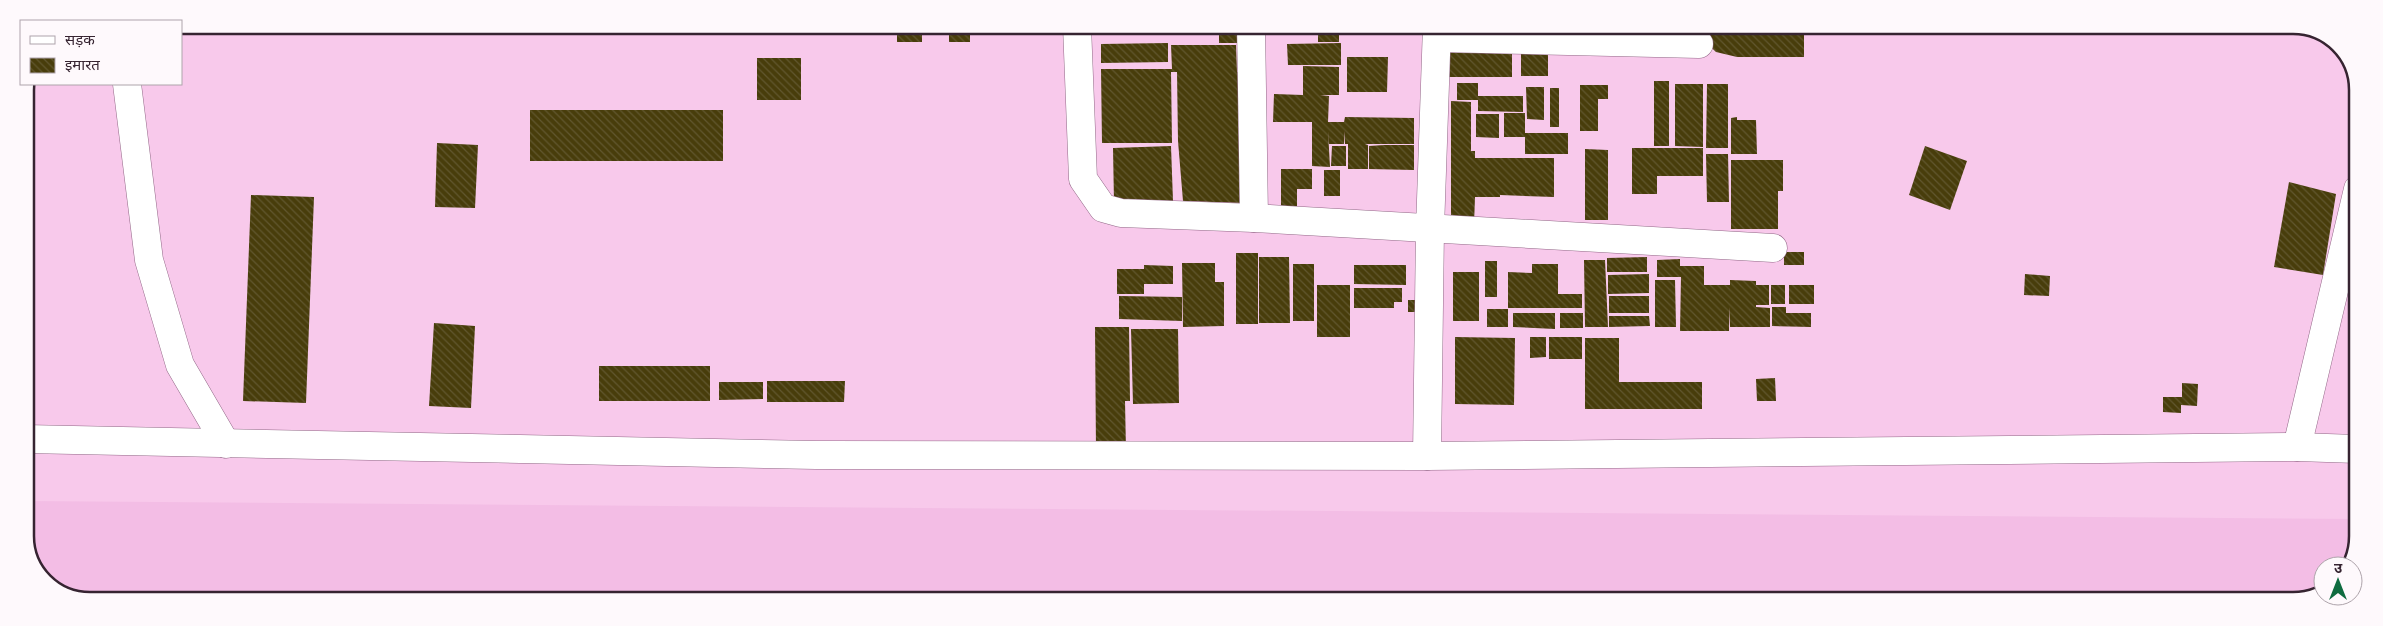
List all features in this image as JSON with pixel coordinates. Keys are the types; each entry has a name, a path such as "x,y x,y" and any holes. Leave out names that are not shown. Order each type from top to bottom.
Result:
{"street":[{"path":"1077,34 1083,179 1103,208 1121,213 1254,218 1773,248"},
{"path":"1251,34 1254,218"},
{"path":"1427,456 1430,229 1437,34"},
{"path":"1481,34 1699,44"},
{"path":"127,85 149,260 180,365 226,444"},
{"path":"2297,447 2349,227"},
{"path":"34,439 816,455 1427,456 2297,447 2349,449"}],"shaded area":[{"path":"34,501 2349,519 2345,556 2313,556 2313,589 2293,592 90,592 79,591 62,585 43,567 38,558 34,540"}],"building":[{"path":"897,34 922,34 922,42 897,42"},
{"path":"949,34 970,34 970,42 949,42"},
{"path":"1219,34 1246,34 1246,43 1219,43"},
{"path":"1318,34 1339,34 1339,42 1318,42"},
{"path":"1804,34 1804,57 1737,57 1716,52 1698,35"},
{"path":"1168,43 1168,62 1101,63 1101,44"},
{"path":"1341,43 1341,65 1288,65 1287,44"},
{"path":"1171,45 1236,45 1237,72 1243,72 1243,203 1183,201 1178,141 1177,72 1171,72 1172,143 1102,143 1101,69 1172,69"},
{"path":"1448,51 1512,51 1512,77 1448,77"},
{"path":"1548,51 1548,76 1521,76 1521,52"},
{"path":"1347,57 1388,57 1387,92 1347,92"},
{"path":"757,58 801,58 801,100 757,100"},
{"path":"1303,66 1339,67 1339,95 1320,95 1329,96 1328,122 1273,122 1274,94 1303,95"},
{"path":"1654,81 1669,81 1669,146 1654,146"},
{"path":"1457,83 1478,83 1478,96 1523,96 1523,112 1478,111 1478,100 1457,100"},
{"path":"1675,84 1703,84 1703,147 1675,146"},
{"path":"1707,84 1728,84 1728,148 1706,148"},
{"path":"1580,85 1608,85 1608,99 1598,99 1598,131 1580,131"},
{"path":"1526,87 1544,87 1544,120 1527,119"},
{"path":"1550,88 1559,88 1559,127 1550,127"},
{"path":"1451,101 1471,102 1471,151 1475,151 1475,158 1554,158 1554,197 1500,195 1500,197 1475,197 1474,225 1451,225"},
{"path":"530,110 723,110 723,161 530,161"},
{"path":"1504,113 1525,113 1525,133 1568,133 1568,154 1525,154 1525,137 1504,137"},
{"path":"1476,114 1499,114 1499,138 1476,137"},
{"path":"1345,117 1414,118 1414,144 1365,144 1368,145 1368,169 1348,169 1348,144 1345,144 1345,131 1344,144 1329,144 1328,131 1330,167 1312,166 1312,122 1344,122"},
{"path":"1737,117 1737,120 1756,120 1757,154 1731,154 1731,118"},
{"path":"437,143 478,145 475,208 435,207"},
{"path":"1414,145 1414,170 1369,169 1369,146"},
{"path":"1171,146 1173,201 1114,202 1113,148"},
{"path":"1332,146 1346,146 1346,166 1331,166"},
{"path":"1925,146 1967,161 1950,210 1909,195"},
{"path":"1632,148 1703,148 1703,176 1657,176 1657,194 1632,194"},
{"path":"1585,149 1608,150 1608,220 1585,220"},
{"path":"1706,154 1728,154 1729,202 1707,202"},
{"path":"1731,160 1783,160 1783,191 1778,191 1778,229 1731,229"},
{"path":"1281,169 1312,169 1312,189 1297,189 1297,216 1281,216"},
{"path":"1324,170 1340,170 1340,196 1324,196"},
{"path":"2289,182 2336,194 2323,275 2274,267"},
{"path":"251,195 314,197 306,403 243,401"},
{"path":"1784,252 1804,252 1804,265 1784,265"},
{"path":"1236,253 1258,253 1258,324 1236,324"},
{"path":"1259,257 1289,257 1290,323 1259,323"},
{"path":"1647,257 1647,272 1607,272 1607,258"},
{"path":"1680,259 1680,266 1704,266 1704,285 1730,285 1730,280 1756,281 1756,285 1769,285 1769,305 1756,305 1756,307 1770,308 1770,327 1730,327 1729,307 1729,331 1680,331 1681,277 1657,277 1657,260"},
{"path":"1584,260 1605,260 1608,327 1585,327"},
{"path":"1485,261 1497,261 1497,297 1485,297"},
{"path":"1182,263 1215,263 1215,282 1224,282 1224,326 1183,327"},
{"path":"1293,264 1314,264 1314,321 1293,321"},
{"path":"1532,264 1558,264 1558,294 1582,294 1582,308 1508,308 1508,272 1532,273"},
{"path":"1144,265 1173,266 1173,284 1144,284 1144,294 1117,294 1117,269 1144,269"},
{"path":"1354,265 1406,265 1406,285 1354,284"},
{"path":"1453,272 1479,272 1479,321 1453,321"},
{"path":"1649,274 1649,293 1608,294 1608,275"},
{"path":"2025,274 2050,276 2049,296 2024,295"},
{"path":"1655,280 1675,280 1676,327 1655,327"},
{"path":"1317,285 1350,285 1350,337 1317,337"},
{"path":"1771,285 1785,285 1785,304 1771,304"},
{"path":"1789,285 1814,285 1814,304 1789,304"},
{"path":"1354,288 1402,288 1402,302 1394,302 1394,308 1354,308"},
{"path":"1119,296 1182,297 1182,321 1119,319"},
{"path":"1609,296 1649,296 1649,313 1609,313"},
{"path":"1408,300 1422,300 1422,312 1408,312"},
{"path":"1772,307 1786,307 1786,313 1811,313 1811,327 1772,326"},
{"path":"1487,309 1508,309 1508,327 1487,327"},
{"path":"1513,313 1555,313 1555,329 1513,327"},
{"path":"1560,313 1583,313 1583,328 1560,328"},
{"path":"1609,316 1649,316 1650,326 1609,327"},
{"path":"434,323 475,326 471,408 429,406"},
{"path":"1095,327 1129,327 1130,401 1125,401 1126,451 1096,451"},
{"path":"1131,329 1178,329 1179,403 1133,404"},
{"path":"1455,337 1515,338 1514,405 1455,404"},
{"path":"1530,337 1546,337 1546,357 1530,358"},
{"path":"1549,337 1582,337 1582,359 1549,359"},
{"path":"1585,338 1619,338 1619,382 1702,382 1702,409 1585,409"},
{"path":"599,366 710,366 710,401 599,401"},
{"path":"1775,378 1776,401 1757,401 1756,379"},
{"path":"767,381 845,381 844,402 767,402"},
{"path":"719,382 763,382 763,399 719,400"},
{"path":"2182,383 2198,384 2197,406 2181,405 2181,413 2163,412 2163,397 2182,397"}]}
